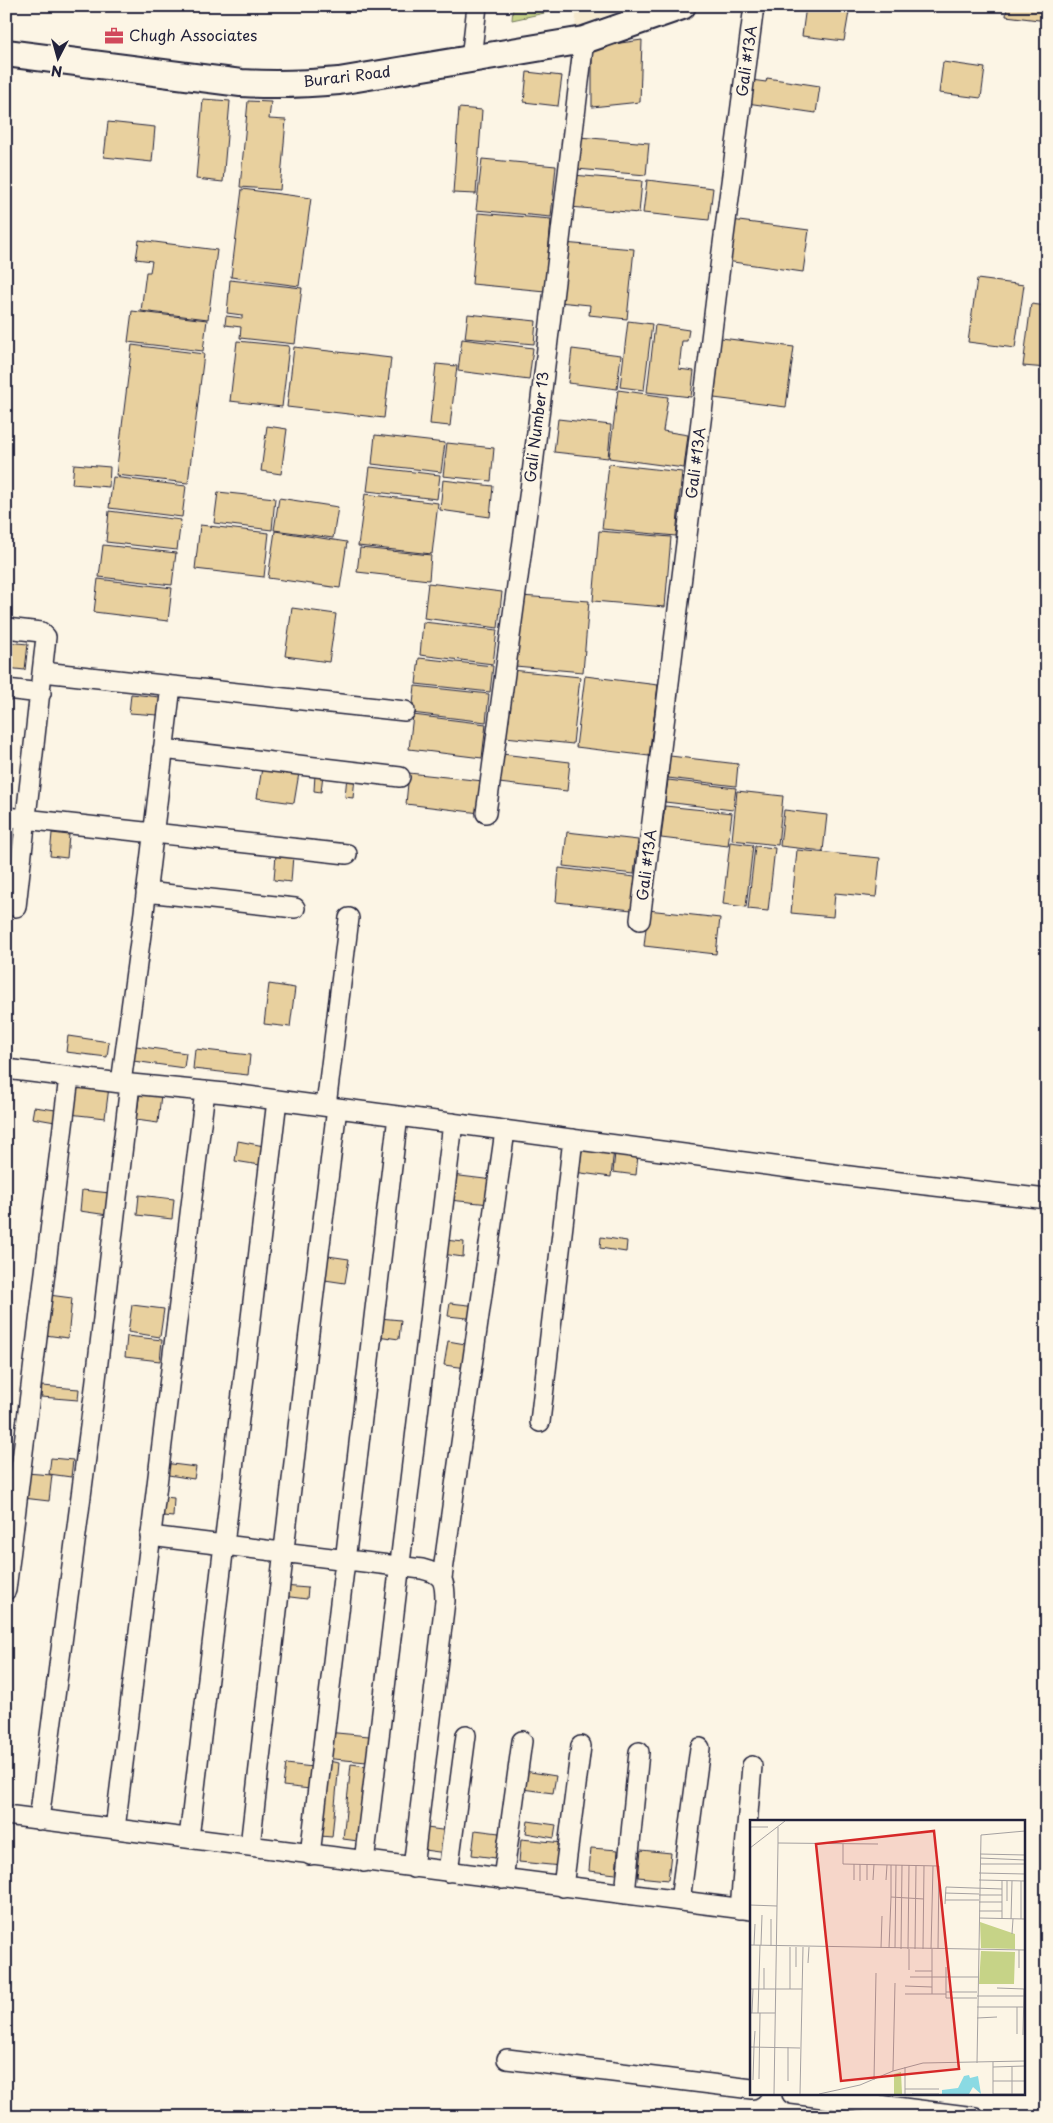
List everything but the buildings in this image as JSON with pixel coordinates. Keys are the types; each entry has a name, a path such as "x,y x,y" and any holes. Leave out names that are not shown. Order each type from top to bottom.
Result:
{"main road":[{"name":"Burari Road","path":"6,53 240,83 271,85 339,81 584,40 682,6"}],"street":[{"path":"471,59 476,6"},
{"name":"Gali #13A","path":"640,920 717,290 754,6"},
{"name":"Gali Number 13","path":"486,814 531,482 584,40"},
{"path":"6,628 46,634 16,907"},
{"path":"43,672 406,711"},
{"path":"39,1820 95,1388 125,1083 171,686"},
{"path":"6,689 41,693"},
{"path":"163,749 400,777"},
{"path":"6,817 347,854"},
{"path":"146,892 295,908"},
{"path":"250,1846 332,1107 349,918"},
{"path":"6,1069 205,1090 867,1178 1047,1199"},
{"path":"6,1590 70,1077"},
{"path":"115,1829 205,1090"},
{"path":"189,1838 277,1100"},
{"path":"310,1855 398,1116"},
{"path":"364,1862 453,1123"},
{"path":"413,1868 445,1601 445,1587 442,1578 505,1131"},
{"path":"540,1422 573,1139"},
{"path":"150,1536 399,1566 435,1572 442,1578"},
{"path":"448,1872 466,1735"},
{"path":"503,1879 522,1741"},
{"path":"563,1887 581,1746"},
{"path":"680,1901 700,1748"},
{"path":"625,1894 639,1752"},
{"path":"6,1815 746,1910 752,1766"},
{"path":"507,2059 750,2089"},
{"path":"815,2096 976,2117"}],"shaded area":[{"path":"577,6 632,6 575,27"}],"green space":[{"path":"513,6 577,6 512,20"}],"place":[{"name":"Chugh Associates","path":"114,36"}]}
